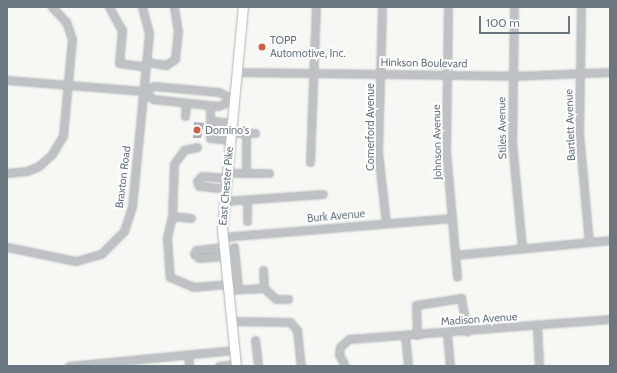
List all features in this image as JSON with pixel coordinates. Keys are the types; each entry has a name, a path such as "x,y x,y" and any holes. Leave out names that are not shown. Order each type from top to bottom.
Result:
{"main road":[{"name":"East Chester Pike","path":"236,365 222,238 225,189 243,7"}],"street":[{"path":"7,172 33,169 58,147 65,126 72,38 66,22 52,7"},
{"path":"109,7 122,30 119,62 146,65 166,65 175,59 178,32 174,7"},
{"name":"Braxton Road","path":"7,247 76,261 101,254 118,238 132,207 149,33 142,7"},
{"path":"310,162 316,7"},
{"name":"Comerford Avenue","path":"382,7 378,152 386,223"},
{"name":"Johnson Avenue","path":"448,7 446,151 457,277"},
{"name":"Stiles Avenue","path":"514,7 512,142 522,248"},
{"name":"Bartlett Avenue","path":"581,7 579,134 589,242"},
{"name":"Hinkson Boulevard","path":"237,72 513,76 580,75 610,72"},
{"path":"7,80 144,91 154,86 219,92 234,100"},
{"path":"144,91 153,99 186,103 210,105 234,100"},
{"path":"185,116 186,103"},
{"path":"210,105 212,121 210,138 230,137 246,133 255,133"},
{"path":"212,121 232,123"},
{"path":"246,133 246,173"},
{"path":"197,148 184,150 174,164 172,216 167,238 170,277 192,287 227,289 238,287 264,288 276,299 288,299"},
{"path":"225,189 199,186 197,181 202,176 269,173"},
{"path":"224,202 324,194"},
{"path":"247,200 247,221"},
{"path":"172,216 191,218"},
{"name":"Burk Avenue","path":"222,238 452,218"},
{"path":"455,255 610,240"},
{"path":"234,247 238,287"},
{"path":"223,253 235,256"},
{"path":"225,272 236,270"},
{"path":"263,270 264,288"},
{"path":"416,335 416,305 461,298 467,331"},
{"name":"Madison Avenue","path":"345,366 339,354 340,347 349,339 448,333 610,319"},
{"path":"230,321 290,322 297,330 301,366"},
{"path":"537,326 539,366"},
{"path":"448,333 450,366"},
{"path":"405,336 408,366"},
{"path":"255,340 258,366"},
{"path":"69,366 125,364 234,350"},
{"path":"217,352 219,366 236,365"},
{"path":"188,355 189,366"}],"building":[{"name":"Domino's","path":"194,122 204,123 201,138 193,138"}],"place":[{"name":"TOPP Automotive, Inc.","path":"262,47"},
{"name":"Domino's","path":"197,130"}]}
